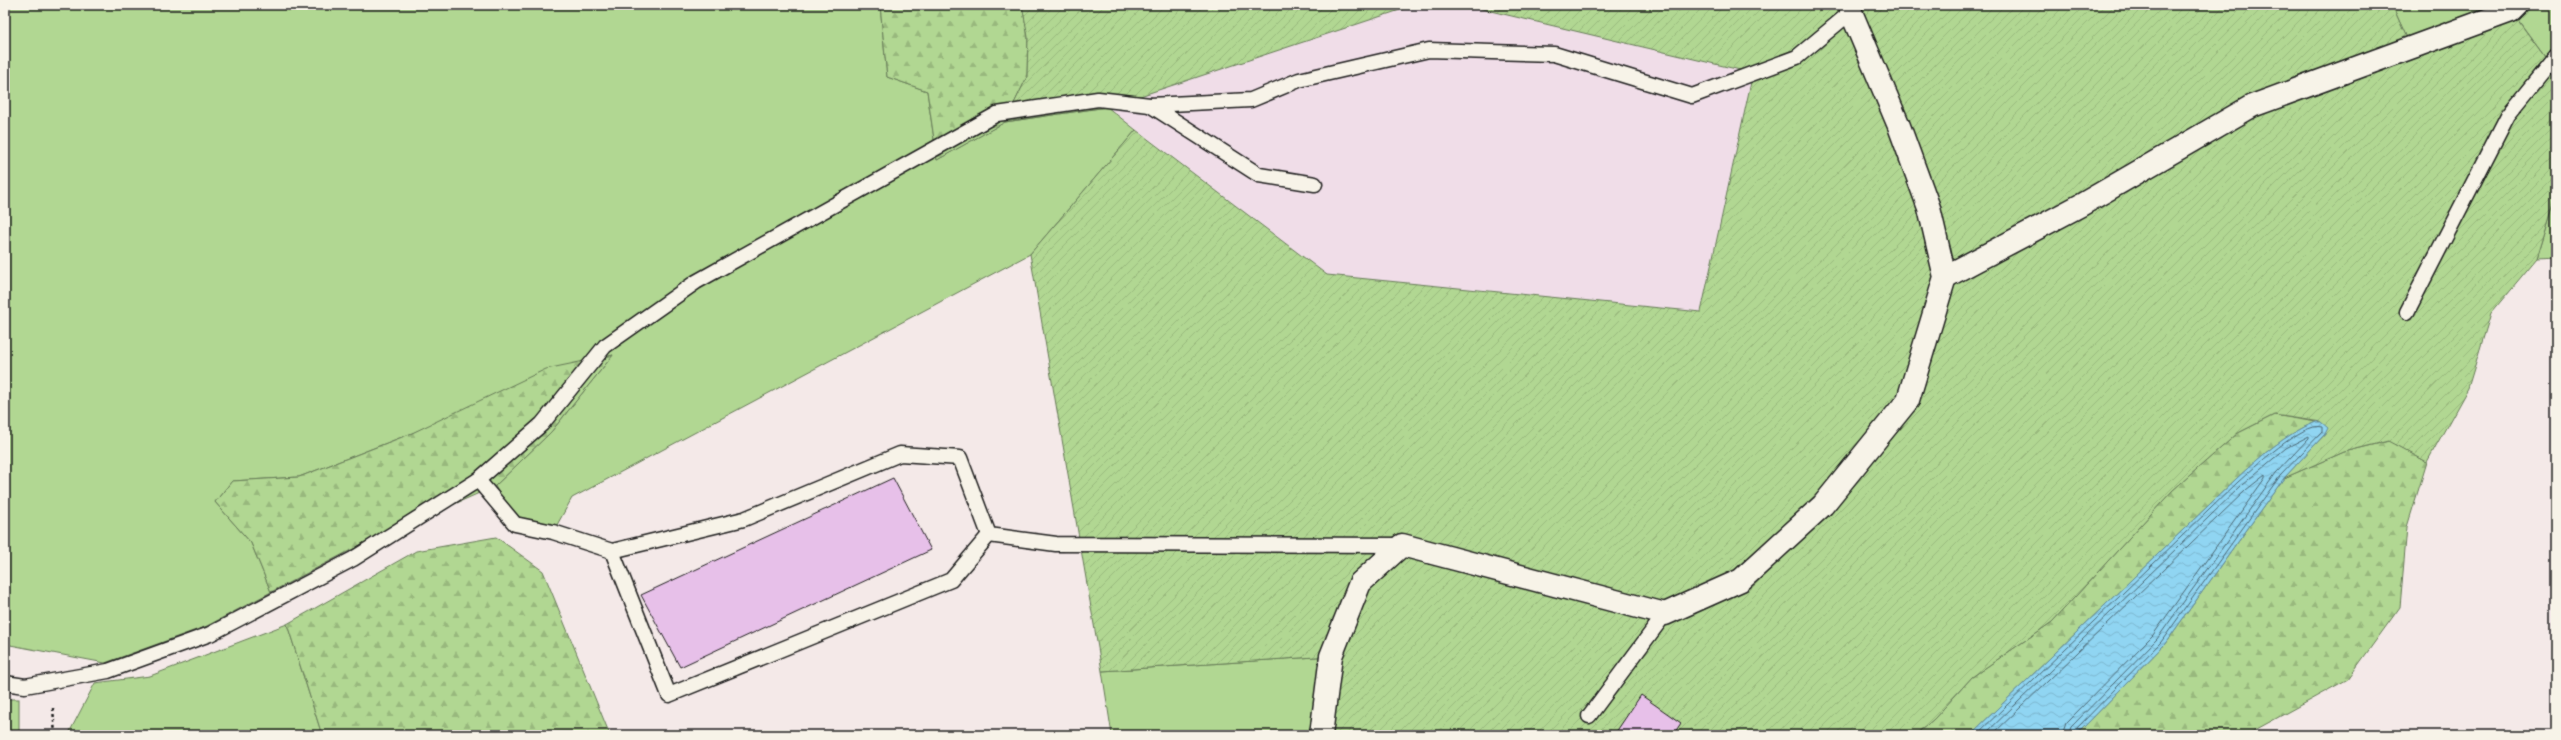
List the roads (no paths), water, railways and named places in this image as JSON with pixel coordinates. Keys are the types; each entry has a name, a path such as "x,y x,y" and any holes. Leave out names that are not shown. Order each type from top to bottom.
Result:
{"street":[{"path":"1945,277 2081,205 2252,106 2511,11 2517,5"},
{"path":"1321,735 1331,656 1360,583 1402,545 1665,614 1741,580 1823,505 1908,400 1945,277 1929,208 1899,126 1851,8"}],"lane":[{"path":"5,684 25,686 108,671 210,634 354,559 478,480 542,424 605,346 696,282 997,114 1098,99 1150,105 1251,100 1299,80 1429,50 1554,54 1692,96 1797,57 1851,8"},
{"path":"2407,312 2508,115 2556,56"},
{"path":"1150,105 1259,175 1315,184"},
{"path":"478,480 515,524 553,532 612,551 744,519 900,454 960,458 989,535"},
{"path":"612,551 669,695 951,580 989,535"},
{"path":"989,535 1056,544 1402,545"},
{"path":"1589,716 1665,614"}],"water":[{"path":"2316,422 2321,422 2328,428 2325,434 2284,478 2164,645 2076,735 1970,735 2236,479 2264,454 2283,440"}]}
